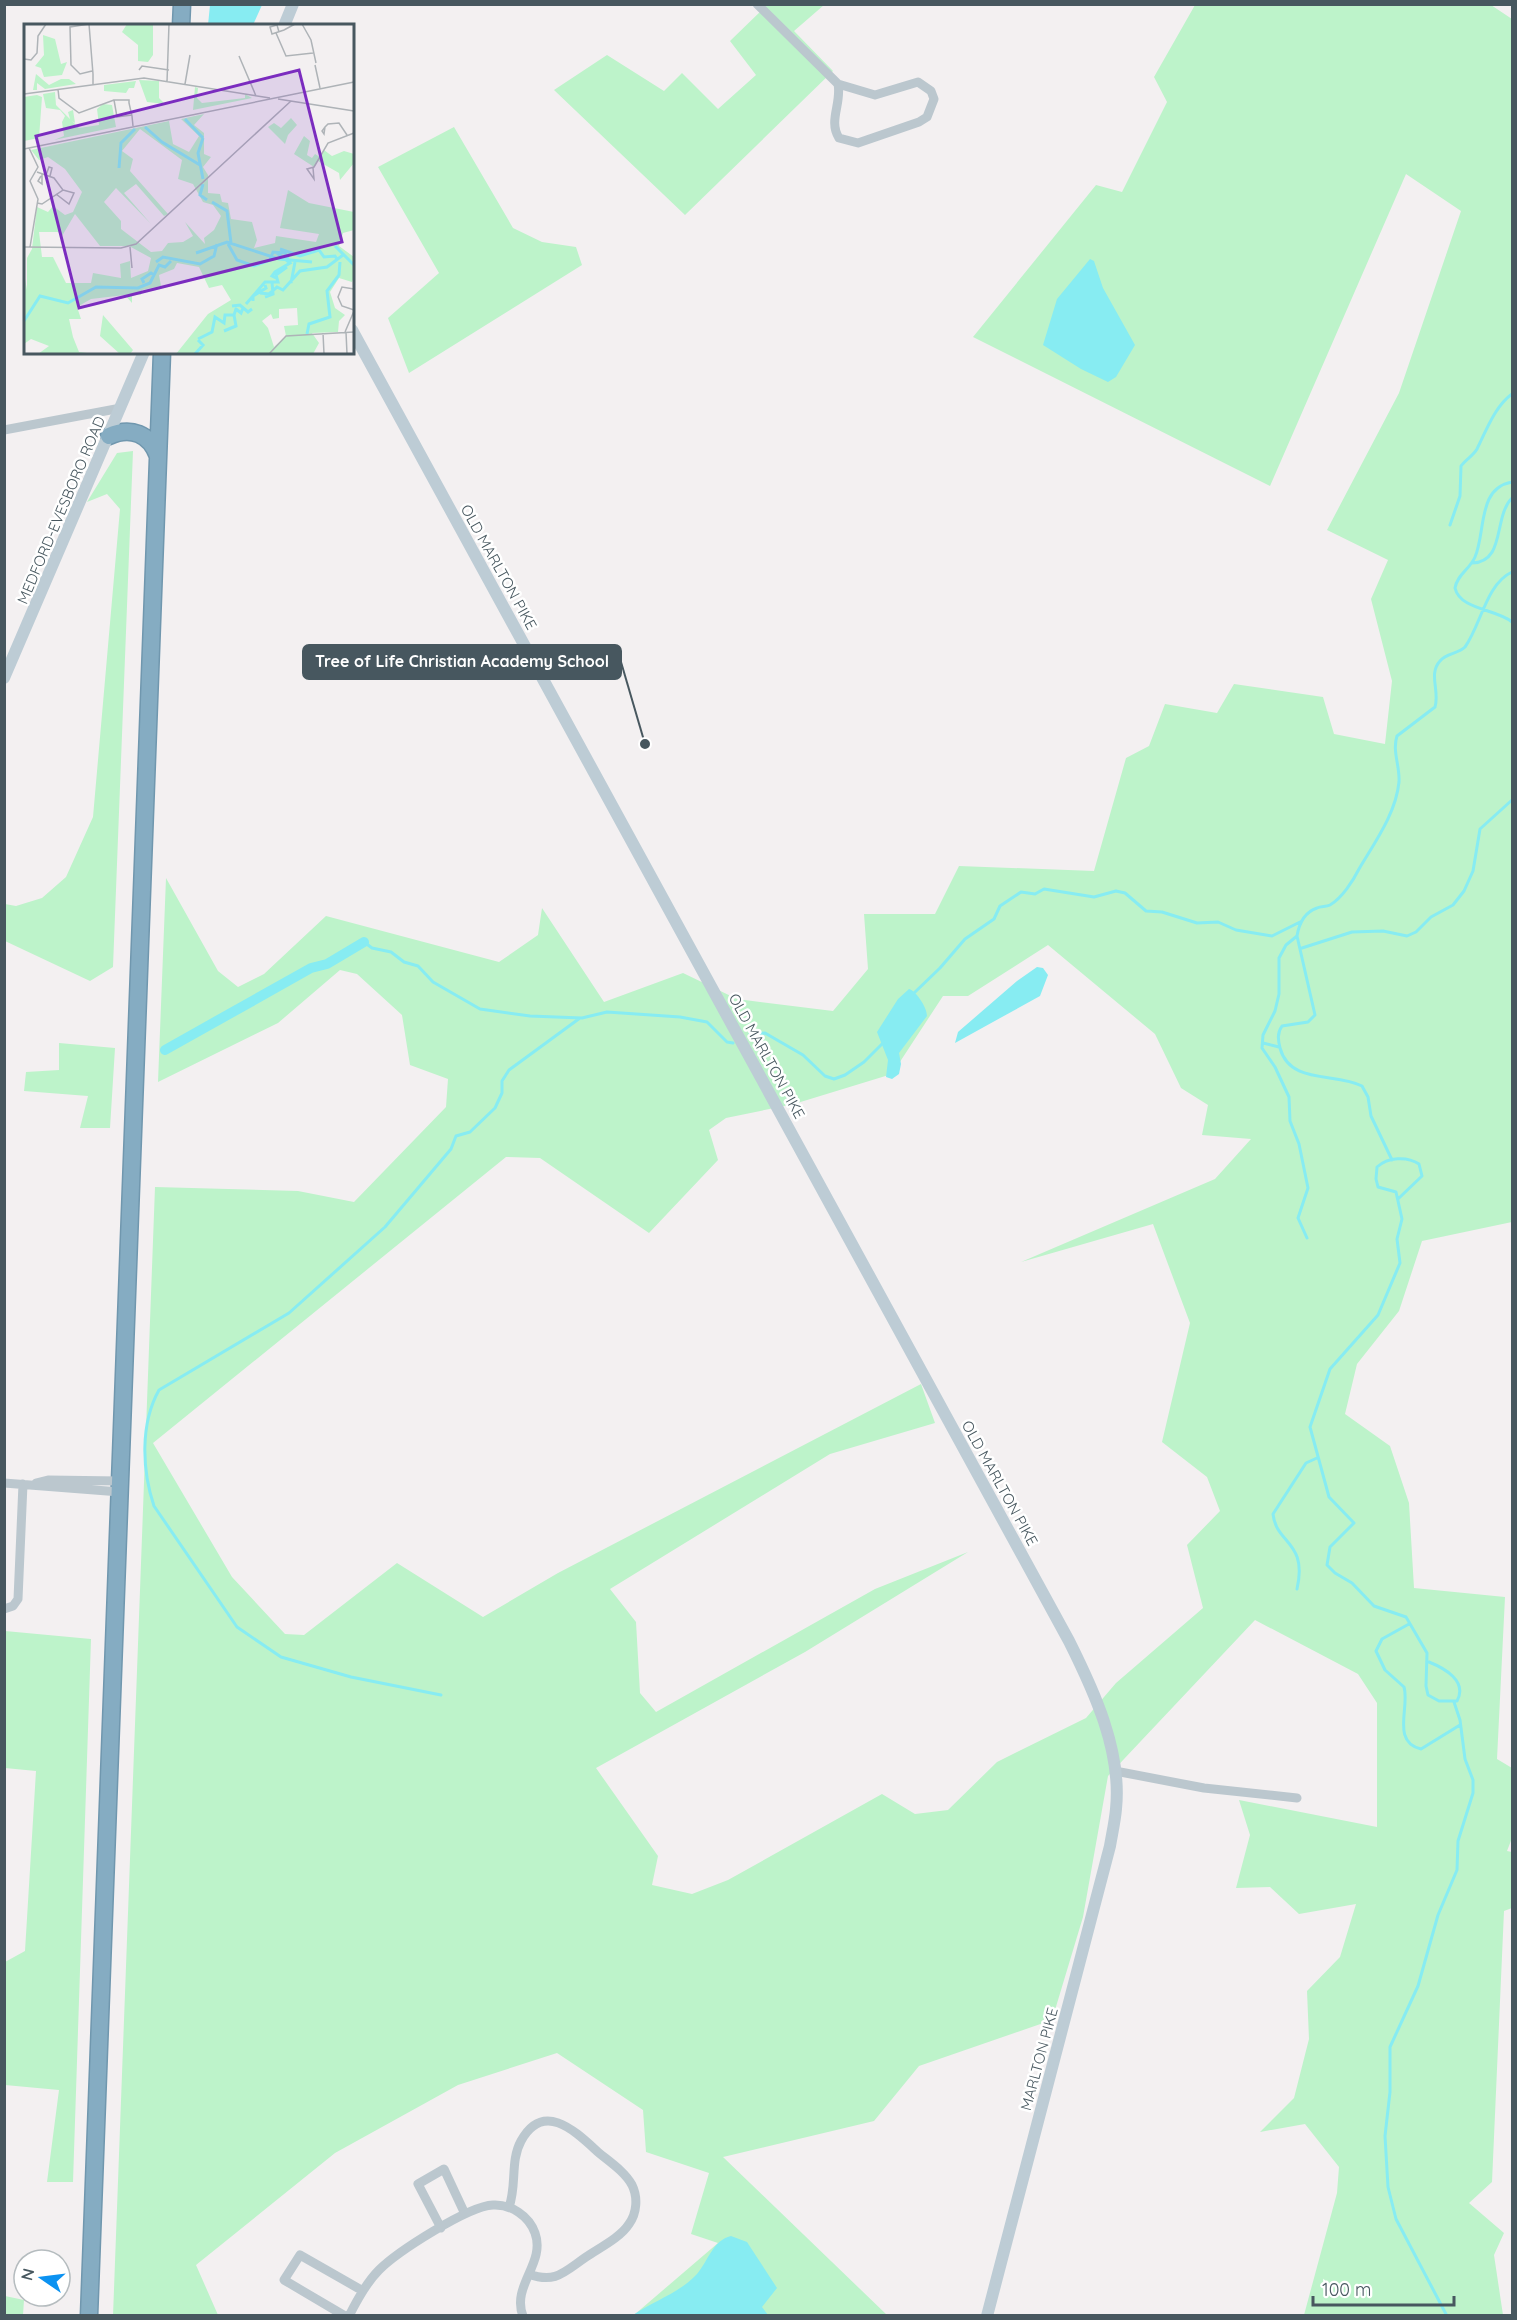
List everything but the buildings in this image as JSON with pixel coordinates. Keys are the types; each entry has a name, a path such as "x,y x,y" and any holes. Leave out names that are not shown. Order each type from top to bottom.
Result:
{"highway":[{"path":"181,24 182,4"},
{"path":"89,2316 162,354"},
{"path":"110,436 119,432 140,433 149,440 158,458"}],"street":[{"path":"285,24 293,4"},
{"path":"757,4 838,84 875,95 918,82 931,91 934,99 927,117 919,122 858,143 850,143 839,138 835,132 838,84"},
{"name":"OLD MARLTON PIKE","path":"354,334 1069,1641 1103,1718 1115,1771 1116,1810"},
{"name":"MEDFORD-EVESBORO ROAD","path":"4,678 110,436 143,354"},
{"path":"4,430 121,408"},
{"path":"4,1483 49,1488 120,1486"},
{"path":"4,1609 13,1606 18,1599 28,1484"},
{"path":"1115,1771 1204,1788 1297,1798"},
{"name":"MARLTON PIKE","path":"987,2316 1104,1871 1116,1810"},
{"path":"509,2207 514,2193 513,2169 521,2141 534,2126 553,2121 572,2129 623,2174 634,2192 634,2214 623,2232 557,2277 541,2278 529,2274"},
{"path":"441,2228 418,2184 444,2169 465,2214"},
{"path":"363,2290 300,2255 284,2280 347,2316 363,2290 386,2263 465,2214 484,2206 509,2207 523,2215 535,2231 538,2251 520,2300 523,2316"}],"green space":[{"path":"767,5 824,5 794,31 833,71 685,215 554,90 607,55 664,91 682,73 718,109 756,75 730,41"},
{"path":"1195,5 1491,5 1512,19 1512,1222 1422,1241 1399,1311 1357,1364 1345,1414 1390,1446 1409,1503 1414,1588 1505,1597 1497,1759 1512,1768 1512,1838 1507,1851 1512,1852 1512,1908 1504,1911 1492,2182 1469,2203 1504,2233 1494,2255 1503,2315 1304,2315 1337,2193 1339,2167 1305,2124 1260,2132 1294,2098 1309,2039 1307,1991 1340,1957 1356,1904 1299,1914 1270,1887 1236,1888 1250,1835 1239,1800 1377,1827 1377,1703 1358,1674 1255,1620 1108,1776 1083,1917 1052,2020 919,2066 874,2121 723,2157 887,2315 634,2315 718,2243 691,2234 709,2173 646,2152 643,2110 557,2053 458,2085 335,2153 196,2265 218,2315 113,2316 155,1187 298,1191 354,1202 446,1107 448,1079 410,1065 402,1015 357,974 340,970 278,1023 158,1082 166,878 218,971 238,987 264,974 326,916 499,962 538,935 542,908 604,1002 683,973 737,999 833,1011 868,969 864,914 935,914 959,866 1094,871 1126,758 1149,746 1165,704 1217,713 1234,684 1323,697 1334,734 1385,744 1392,681 1371,599 1388,560 1327,530 1399,393 1461,211 1406,174 1270,486 973,337 1096,185 1122,192 1167,102 1154,77","holes":["1048,945 1155,1034 1181,1088 1208,1105 1202,1135 1251,1139 1215,1179 1021,1262 1153,1224 1190,1323 1162,1442 1207,1477 1220,1511 1187,1545 1203,1608 1116,1683 1086,1718 997,1762 948,1810 915,1814 882,1794 728,1880 692,1894 652,1885 658,1856 596,1768 805,1652 968,1552 875,1589 656,1712 640,1693 636,1622 610,1589 830,1454 935,1423 921,1384 558,1573 483,1617 397,1563 304,1635 285,1634 232,1577 153,1443 506,1157 540,1158 649,1233 718,1160 709,1130 726,1118 794,1104 892,1074 943,996 968,996"]},
{"path":"454,127 513,228 542,242 576,247 582,265 409,373 388,318 439,273 378,167"},
{"path":"133,451 113,967 90,981 5,941 5,904 16,906 42,898 66,877 93,817 120,509 107,494 87,502 117,453"},
{"path":"59,1043 115,1048 110,1128 80,1128 88,1096 24,1091 26,1072 59,1070"},
{"path":"5,1631 91,1639 73,2182 47,2182 59,2090 5,2085 5,1962 25,1951 36,1771 5,1768"},
{"path":"5,2296 12,2297 12,2308 23,2308 23,2315 5,2315"}],"water":[{"path":"210,4 262,5 253,24 208,24"},
{"path":"1090,259 1094,261 1103,288 1135,345 1116,377 1108,382 1081,369 1043,345 1057,299"},
{"path":"1037,967 1043,968 1048,975 1040,996 955,1043 958,1032 1017,981"},
{"path":"909,989 921,1000 927,1016 899,1053 901,1064 899,1074 892,1079 886,1077 888,1060 877,1032 898,999"},
{"path":"731,2236 747,2242 777,2288 762,2307 768,2315 633,2315 690,2281 701,2269 715,2246"}],"waterway":[{"path":"1450,525 1460,496 1461,466 1475,451 1496,412 1512,394"},
{"path":"1512,482 1501,486 1488,502 1475,557 1458,579 1455,588 1464,601 1512,622"},
{"path":"1472,563 1483,561 1495,547 1506,506 1512,498"},
{"path":"1392,1160 1371,1116 1368,1097 1362,1086 1340,1079 1303,1073 1293,1068 1285,1060 1278,1037 1282,1026 1308,1022 1315,1015 1297,936 1306,915 1319,907 1330,905 1343,894 1354,879 1394,805 1399,782 1395,747 1397,736 1435,707 1434,677 1437,666 1443,658 1465,647 1490,595 1503,578 1512,572"},
{"path":"1302,948 1352,932 1383,931 1407,936 1416,932 1431,917 1453,905 1464,891 1473,871 1480,829 1512,800"},
{"path":"914,993 965,939 994,919 1000,906 1021,892 1035,894 1044,889 1094,897 1116,891 1125,893 1146,911 1162,912 1197,923 1218,922 1236,930 1272,936 1300,922"},
{"path":"1297,936 1286,945 1279,958 1279,994 1275,1011 1263,1035 1262,1048 1275,1067 1289,1097 1290,1121 1299,1144 1308,1188 1298,1218 1307,1238"},
{"path":"364,942 372,948 391,952 404,962 418,966 433,982 480,1009 530,1016 582,1018 607,1012 680,1017 707,1022 727,1042 733,1043"},
{"path":"165,1050 311,968 327,964 364,942"},
{"path":"441,1695 351,1677 281,1657 237,1627 154,1506 145,1462 149,1417 159,1390 289,1313 385,1227 451,1149 456,1136 470,1132 495,1108 502,1093 502,1081 509,1070 580,1018"},
{"path":"750,1034 765,1033 803,1055 825,1076 834,1079 845,1075 864,1062 884,1042"},
{"path":"1263,1043 1279,1047"},
{"path":"1399,1198 1422,1176 1419,1164 1414,1161 1392,1160 1377,1167 1378,1187 1396,1192 1402,1219 1397,1239 1400,1263 1378,1315 1330,1369 1310,1427 1329,1497 1354,1523 1330,1547 1327,1565 1335,1573 1352,1583 1374,1606 1406,1617 1427,1653 1428,1695 1439,1701 1457,1701 1460,1694 1457,1681 1453,1676 1429,1662"},
{"path":"1297,1589 1298,1561 1295,1552 1275,1524 1273,1514 1306,1463 1317,1458"},
{"path":"1409,1624 1382,1639 1376,1651 1385,1670 1404,1687 1404,1732 1407,1739 1412,1745 1421,1749 1460,1725"},
{"path":"1447,2316 1396,2219 1388,2187 1385,2136 1390,2092 1390,2047 1418,1986 1438,1915 1457,1870 1458,1841 1473,1793 1473,1780 1465,1759 1460,1720 1454,1702"}],"place":[{"name":"Tree of Life Christian Academy School","path":"645,744"}]}
